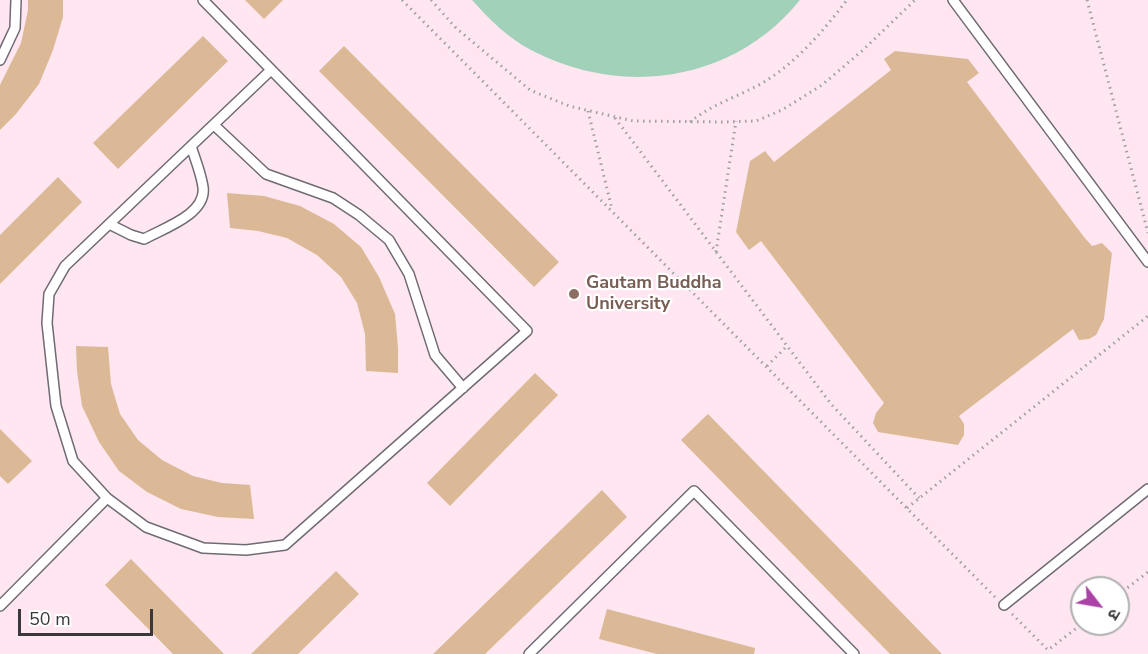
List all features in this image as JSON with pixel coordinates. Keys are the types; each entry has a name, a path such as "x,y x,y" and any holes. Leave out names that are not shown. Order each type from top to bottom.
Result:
{"lane":[{"path":"0,60 15,28 16,0"},
{"path":"202,0 271,70 527,331 285,544 246,550 203,548 146,526 107,498 73,462 56,406 47,323 49,294 65,266 271,70"},
{"path":"953,0 1148,262"},
{"path":"214,125 266,174 333,198 359,215 388,240 409,274 435,355 463,388"},
{"path":"109,224 144,239 194,212 201,202 203,189 191,146"},
{"path":"1004,605 1148,489"},
{"path":"529,654 694,491 854,654"},
{"path":"0,606 107,498"}],"path":[{"path":"402,0 1048,650 1070,633"},
{"path":"431,0 456,28 530,90 569,106 633,121 690,122 756,121 782,110 822,85 863,50 915,0"},
{"path":"690,122 704,111 766,80 810,46 847,0"},
{"path":"1087,0 1148,233"},
{"path":"588,111 612,211"},
{"path":"614,116 831,404 919,498"},
{"path":"716,252 736,122"},
{"path":"907,508 1148,316"},
{"path":"767,366 787,346"},
{"path":"1130,586 1148,572"}],"shaded area":[{"name":"Gautam Buddha University","path":"0,0 1148,0 1148,654 0,654"}],"green space":[{"path":"472,0 800,0 773,28 743,49 710,65 675,74 639,77 602,74 566,65 531,50 499,28"}],"building":[{"path":"28,0 63,0 63,17 39,84 16,114 0,130 0,85 21,43"},
{"path":"245,0 283,0 264,19"},
{"path":"203,36 228,61 118,169 93,143"},
{"path":"344,46 559,262 534,287 319,71"},
{"path":"895,51 968,59 979,73 967,82 1084,237 1092,246 1102,243 1112,253 1104,319 1096,335 1089,339 1079,340 1073,329 959,416 964,424 964,435 958,445 878,432 873,423 876,413 884,403 761,241 749,250 736,232 750,161 765,151 774,162 891,70 884,59"},
{"path":"58,177 82,202 0,284 0,235"},
{"path":"227,193 264,196 300,206 334,224 361,247 379,277 395,314 398,373 366,371 365,334 357,303 341,277 317,255 287,238 258,231 230,228"},
{"path":"76,346 108,347 111,384 120,414 138,440 162,460 193,476 222,483 250,485 254,519 218,517 181,509 147,492 119,471 99,442 82,406"},
{"path":"535,373 558,395 450,506 427,483"},
{"path":"708,414 942,654 890,654 681,440"},
{"path":"0,429 32,461 8,484 0,476"},
{"path":"602,490 627,517 485,654 433,654"},
{"path":"131,559 224,654 173,654 105,585"},
{"path":"336,571 359,594 298,654 251,654"},
{"path":"607,609 755,648 754,654 657,654 599,639"}],"place":[{"name":"Gautam Buddha University","path":"574,294"}]}
